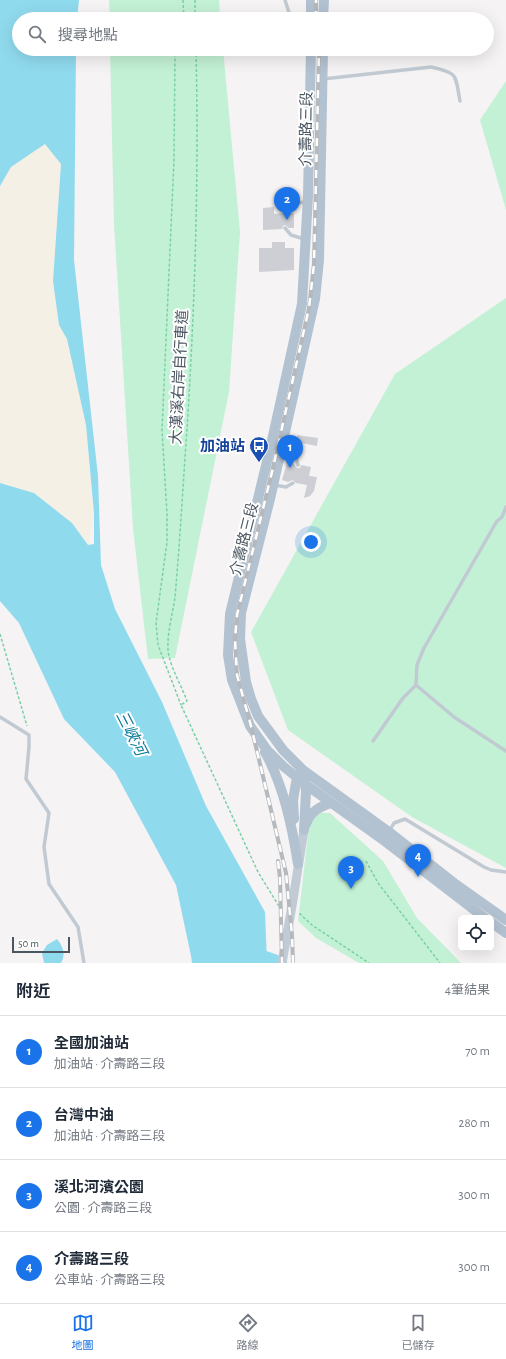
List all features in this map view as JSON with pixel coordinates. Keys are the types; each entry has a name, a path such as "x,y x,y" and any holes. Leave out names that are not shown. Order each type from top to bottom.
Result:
{"main road":[{"path":"311,0 311,12"},
{"path":"323,12 324,0"},
{"name":"介壽路三段","path":"311,56 308,201 302,298 271,445 230,614 228,655 232,680 250,726 267,750 282,766 300,774 389,832 454,883 506,920"},
{"name":"介壽路三段","path":"300,774 258,716 246,682 240,639 241,613 282,448 315,300 319,260 323,56"},
{"path":"250,726 270,762 276,777 288,812 298,864"},
{"path":"294,837 293,800 300,774"},
{"path":"300,774 305,784 304,830"},
{"path":"305,784 386,842 482,915"},
{"path":"304,830 309,817 317,808 332,803"},
{"path":"494,924 506,933"}],"street":[{"path":"282,963 304,830"}],"lane":[{"path":"285,0 288,12"},
{"path":"322,79 431,67 448,70 456,77 460,101"},
{"path":"286,213 295,203 308,201"},
{"path":"285,228 291,236 306,239"},
{"path":"302,298 315,300"},
{"path":"282,448 296,457 298,465"},
{"path":"273,485 286,487 293,483"},
{"path":"373,741 403,698 416,685 417,665 424,648 497,521 504,517 506,507"},
{"path":"416,685 454,717 506,751"},
{"path":"0,718 29,735 26,779 49,813 44,847 49,884 78,927 84,963"},
{"path":"386,842 389,832 394,824 404,819 484,867 491,870 506,872"}],"path":[{"path":"183,0 184,12"},
{"path":"195,0 195,12"},
{"path":"175,56 174,160 162,430 167,514 167,542 156,623 158,645 181,705 258,872 280,908"},
{"name":"大漢溪右岸自行車道","path":"181,705 187,701 168,655 168,642 175,598 192,335 198,130 196,56"},
{"path":"0,634 29,735"},
{"path":"366,861 378,883 440,963"},
{"path":"300,914 312,925 369,963"}],"green space":[{"path":"109,0 219,0 220,12 110,12"},
{"path":"110,56 224,56 240,232 229,392 175,658 148,659 133,528 114,224"},
{"path":"506,81 506,210 480,120"},
{"path":"506,298 506,868 412,817 288,730 251,632 395,374"},
{"path":"317,813 330,813 383,861 417,918 461,963 359,963 316,938 298,921 309,826"}],"sand":[{"path":"45,143 61,164 53,281 59,325 67,339 86,425 94,513 88,545 72,523 35,493 0,483 0,186 11,167"}],"water":[{"name":"三峽河","path":"0,0 79,0 78,12 12,12 12,56 76,56 74,260 98,476 101,565 115,609 162,702 206,806 265,912 267,963 192,963 176,885 115,772 64,719 19,623 0,601 0,483 34,493 72,523 88,545 94,544 94,513 86,425 67,339 59,325 53,281 61,164 45,144 11,167 0,186"},
{"path":"57,939 63,950 63,960 61,963 44,963 42,953 47,945"}],"building":[{"path":"274,207 274,214 283,213 286,216 290,213 294,213 294,228 289,228 285,225 282,229 263,230 263,208"},
{"path":"272,242 285,242 285,248 294,248 294,270 259,272 259,248 272,248"},
{"path":"297,435 318,438 317,446 296,442"},
{"path":"287,463 294,464 297,468 300,468 301,465 311,467 309,476 317,477 314,491 310,496 304,498 307,485 296,483 293,480 288,482 282,480"}],"waterway":[{"path":"251,953 280,963"}],"railway":[{"path":"316,0 316,12"},
{"path":"293,963 286,873 251,726 237,675 235,639 237,615 272,472 309,308 314,264 319,56"},
{"path":"278,861 280,878 282,963"}],"place":[{"name":"台灣中油","path":"287,220"},
{"name":"加油站","path":"259,463"},
{"name":"全國加油站","path":"290,468"},
{"name":"介壽路三段","path":"418,877"},
{"name":"溪北河濱公園","path":"351,889"}]}
